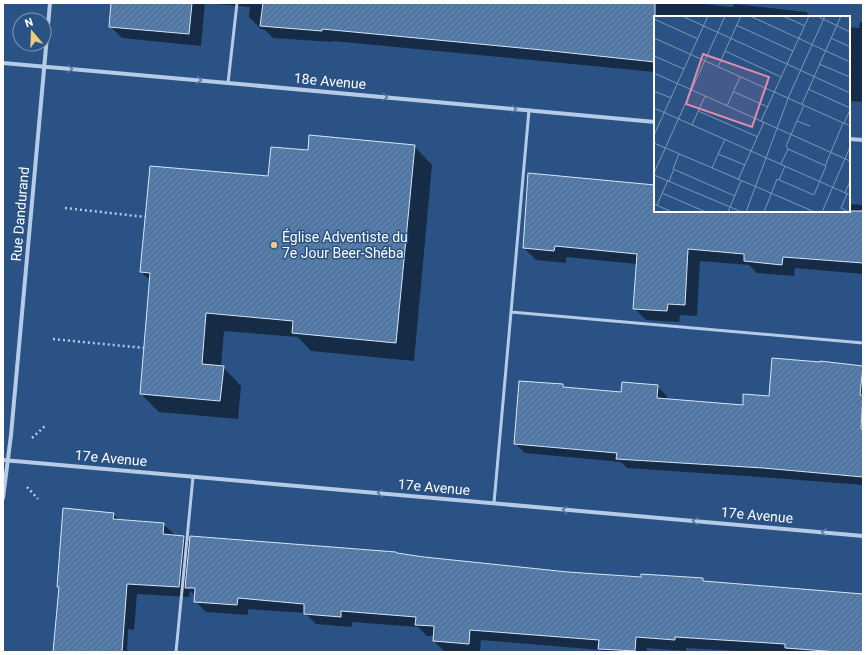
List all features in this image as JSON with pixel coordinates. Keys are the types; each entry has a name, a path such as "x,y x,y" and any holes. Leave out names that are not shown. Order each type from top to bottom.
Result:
{"street":[{"name":"Rue Dandurand","path":"3,498 8,461 50,3"},
{"name":"18e Avenue","path":"3,63 654,122"},
{"path":"850,139 863,140"},
{"name":"17e Avenue","path":"3,460 863,536"}],"lane":[{"path":"228,83 237,3"},
{"path":"494,503 529,110"},
{"path":"511,312 863,343"},
{"path":"176,652 193,477"}],"path":[{"path":"66,208 146,217"},
{"path":"53,339 144,348"},
{"path":"32,438 46,425"},
{"path":"27,487 38,499"}],"building":[{"path":"111,3 192,3 189,34 109,27"},
{"path":"263,3 655,3 654,62 322,29 322,31 260,26"},
{"name":"Église Adventiste du 7e Jour Beer-Shéba","path":"309,135 415,145 396,343 292,333 293,321 206,313 202,364 224,366 220,401 140,394 150,273 140,272 150,166 268,176 271,147 308,150"},
{"path":"528,173 654,185 654,212 863,211 863,263 783,257 782,265 744,261 744,254 688,249 685,305 668,304 667,311 633,309 637,254 555,246 554,251 523,248"},
{"path":"772,358 820,361 863,366 860,395 863,395 861,428 863,431 863,477 763,468 616,459 617,453 514,444 519,381 563,384 563,387 621,392 622,382 658,385 657,398 743,405 743,394 769,396"},
{"path":"63,508 114,513 113,519 164,523 163,534 184,536 179,587 127,584 122,652 53,652 59,587 57,587"},
{"path":"190,536 396,552 424,557 568,572 641,577 641,574 703,578 703,581 863,594 863,652 839,652 785,648 785,644 675,637 675,640 636,637 635,651 598,649 599,640 470,630 469,644 433,641 434,626 415,625 416,617 341,611 341,617 304,614 304,604 238,598 237,605 194,602 195,588 185,588"}],"place":[{"name":"Église Adventiste du 7e Jour Beer-Shéba","path":"274,245"}]}
